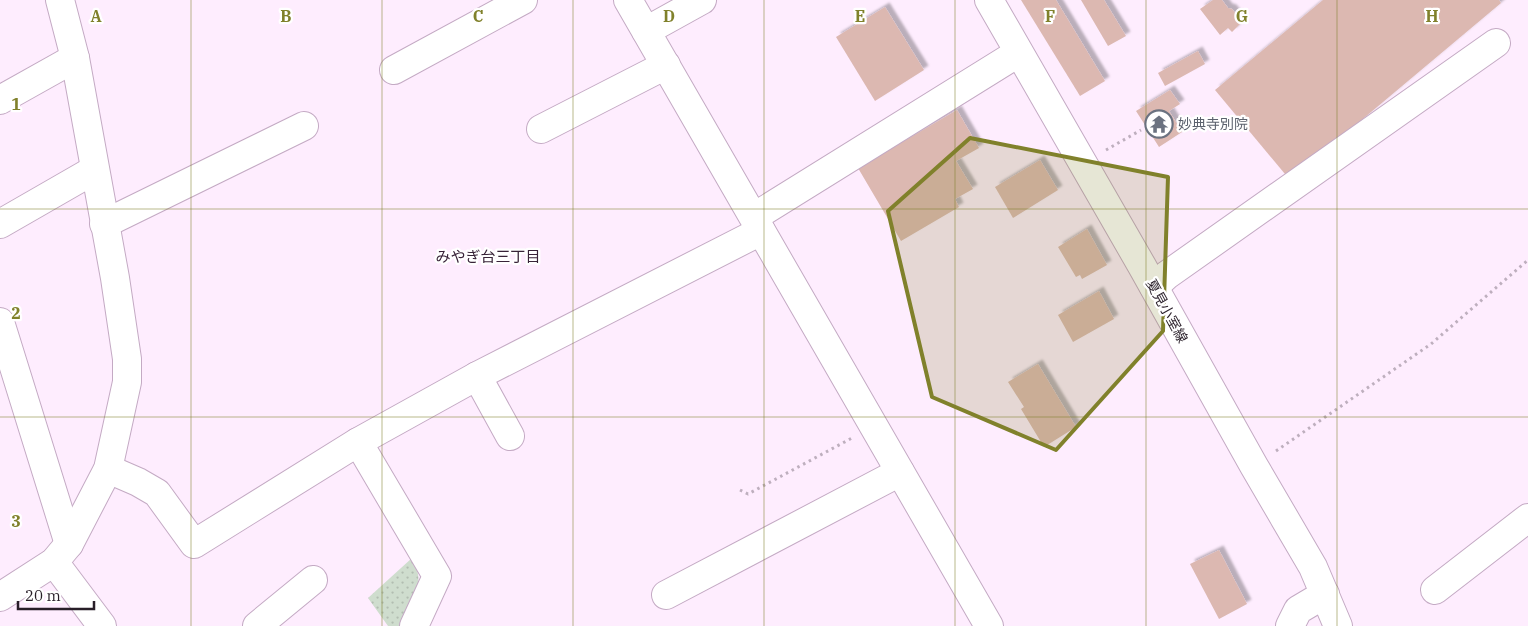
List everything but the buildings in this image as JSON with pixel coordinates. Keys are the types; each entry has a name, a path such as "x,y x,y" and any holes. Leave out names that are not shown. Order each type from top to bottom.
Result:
{"street":[{"path":"0,597 62,553 108,469 127,382 127,359 104,224 74,58 60,0"},
{"path":"394,70 524,0"},
{"path":"628,0 988,626"},
{"path":"646,31 702,0"},
{"name":"夏見小室線","path":"988,0 1154,287 1254,466 1314,567 1338,626"},
{"path":"1154,287 1167,275 1496,43"},
{"path":"108,469 157,492 194,544 358,442 758,224 1018,53"},
{"path":"0,100 74,58"},
{"path":"540,128 666,65"},
{"path":"104,224 304,126"},
{"path":"0,224 94,170"},
{"path":"0,322 62,553 102,626"},
{"path":"477,376 510,436"},
{"path":"358,442 437,576 414,626"},
{"path":"666,595 900,472"},
{"path":"1435,590 1528,518"},
{"path":"257,626 313,580"},
{"path":"1290,626 1298,610 1325,594"}],"path":[{"path":"1099,154 1141,130"},
{"path":"1254,466 1431,344 1528,260"},
{"path":"740,490 748,494 874,427"}],"highlighted area":[{"path":"970,138 1168,177 1163,331 1056,450 932,397 888,211"}],"green space":[{"path":"412,558 418,576 417,592 402,626 388,626 368,598"}],"place":[{"name":"妙典寺別院","path":"1159,124"}],"district":[{"name":"みやぎ台三丁目","path":"488,256"}]}
